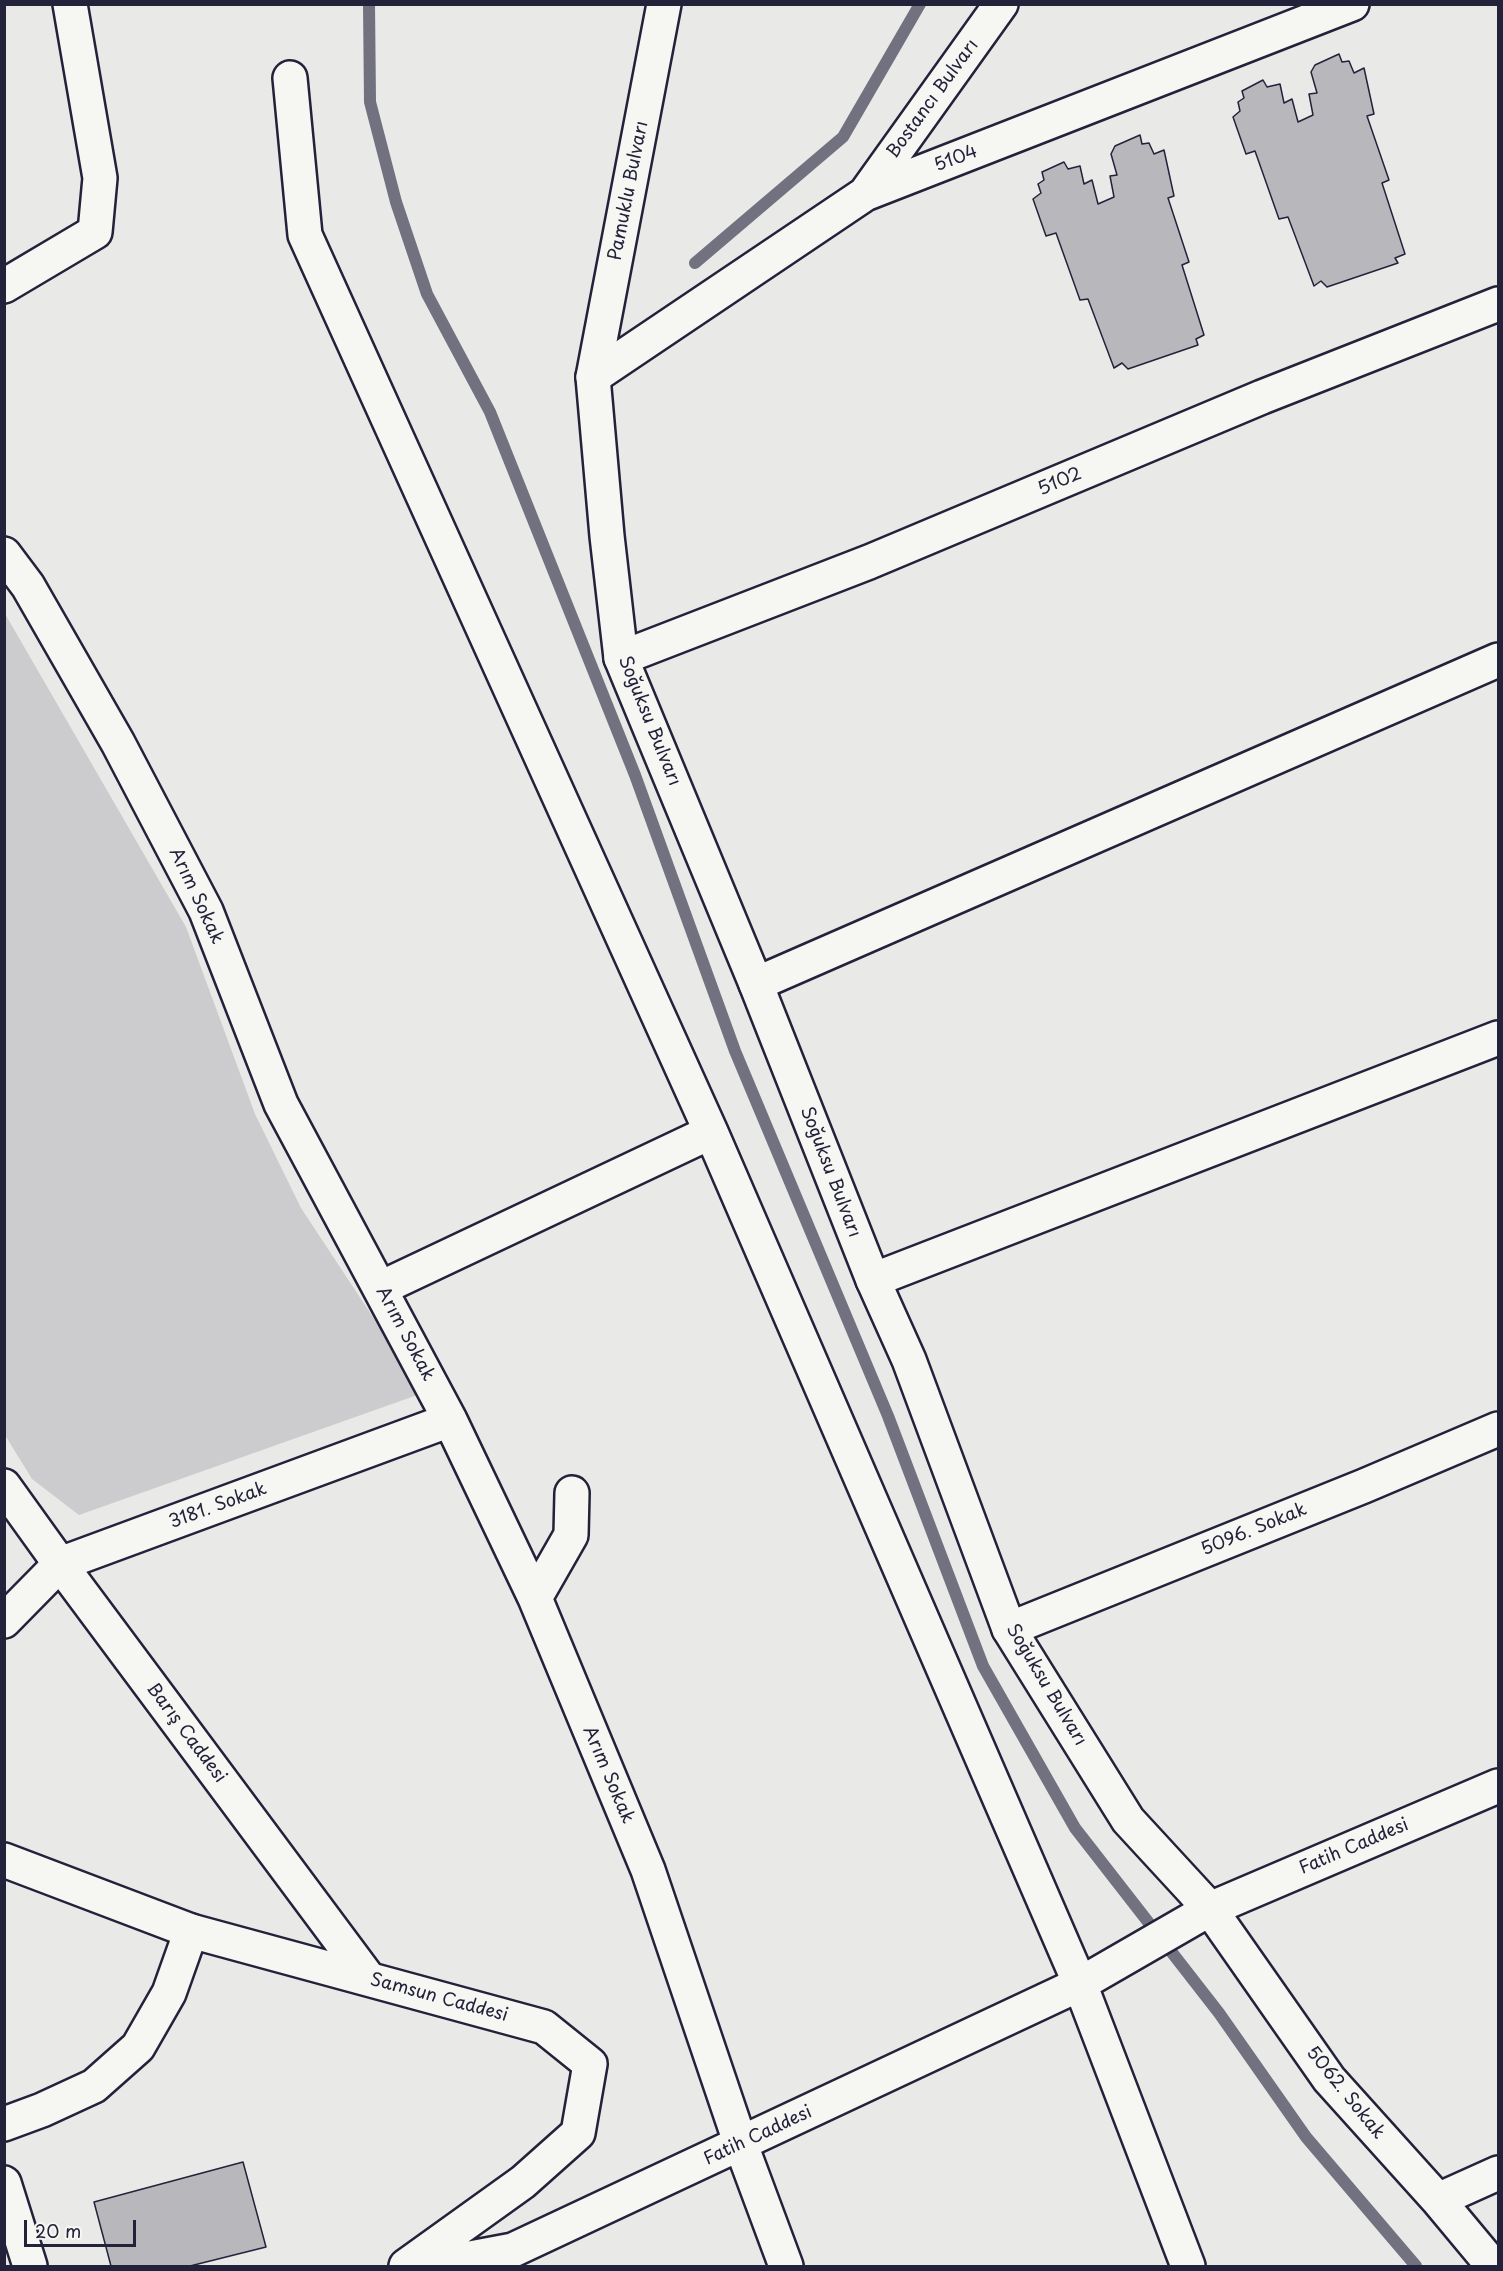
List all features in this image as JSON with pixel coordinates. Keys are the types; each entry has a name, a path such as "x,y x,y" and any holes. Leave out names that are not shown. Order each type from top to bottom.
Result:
{"street":[{"path":"4,286 95,232 100,178 70,4"},
{"name":"Pamuklu Bulvarı","path":"593,378 664,4"},
{"name":"Bostancı Bulvarı","path":"865,194 1001,4"},
{"name":"5104","path":"593,378 865,194 1352,4"},
{"path":"290,78 305,234 711,1132 1080,1984 1188,2266"},
{"name":"5102","path":"621,658 869,562 1262,397 1498,304"},
{"name":"Soğuksu Bulvarı","path":"593,378 621,658 756,984 873,1280 909,1360 1009,1629 1128,1820 1196,1917"},
{"name":"Arım Sokak","path":"4,554 28,586 118,743 206,911 281,1104 450,1420 535,1599 648,1870 741,2145 786,2266"},
{"path":"756,984 1498,660"},
{"path":"873,1280 1498,1038"},
{"path":"381,1288 711,1132"},
{"name":"3181. Sokak","path":"4,1621 60,1564 450,1420"},
{"name":"5096. Sokak","path":"1009,1629 1364,1486 1498,1429"},
{"name":"Barış Caddesi","path":"4,1486 369,1979"},
{"path":"535,1599 570,1535 572,1493"},
{"name":"Fatih Caddesi","path":"428,2266 468,2263 513,2250 1080,1984 1196,1917 1498,1786"},
{"name":"Samsun Caddesi","path":"4,1860 191,1931 544,2027 590,2064 578,2133 523,2182 406,2266"},
{"name":"5062. Sokak","path":"1196,1917 1329,2079 1438,2200 1493,2266"},
{"path":"4,2124 42,2110 94,2086 138,2047 169,1993 191,1931"},
{"path":"1438,2200 1498,2173"},
{"path":"4,2183 30,2266"}],"shaded area":[{"path":"4,612 186,927 255,1114 301,1208 423,1393 79,1515 32,1479 5,1435"}],"building":[{"path":"1339,54 1342,62 1349,61 1354,73 1364,68 1374,114 1367,116 1389,180 1382,183 1405,254 1395,258 1398,263 1327,287 1321,281 1314,286 1288,217 1279,219 1255,151 1246,154 1233,117 1240,111 1238,102 1244,98 1242,91 1263,80 1267,87 1280,84 1284,103 1292,99 1298,122 1313,115 1309,94 1317,93 1311,72 1315,65"},
{"path":"1140,135 1142,144 1149,143 1154,154 1164,150 1174,196 1168,198 1189,262 1182,265 1204,335 1196,339 1198,345 1128,369 1122,363 1114,368 1088,299 1080,300 1056,233 1046,236 1033,199 1041,193 1038,184 1044,180 1042,172 1064,162 1068,169 1080,166 1084,184 1092,180 1098,204 1114,197 1110,176 1117,175 1111,154 1115,146"},
{"path":"243,2162 266,2247 190,2266 111,2266 94,2202"}],"waterway":[{"path":"369,4 370,102 396,202 427,294 490,412 635,775 735,1051 888,1416 983,1666 1075,1828 1219,2013 1306,2137 1416,2266"},
{"path":"695,263 843,137 920,4"}]}
